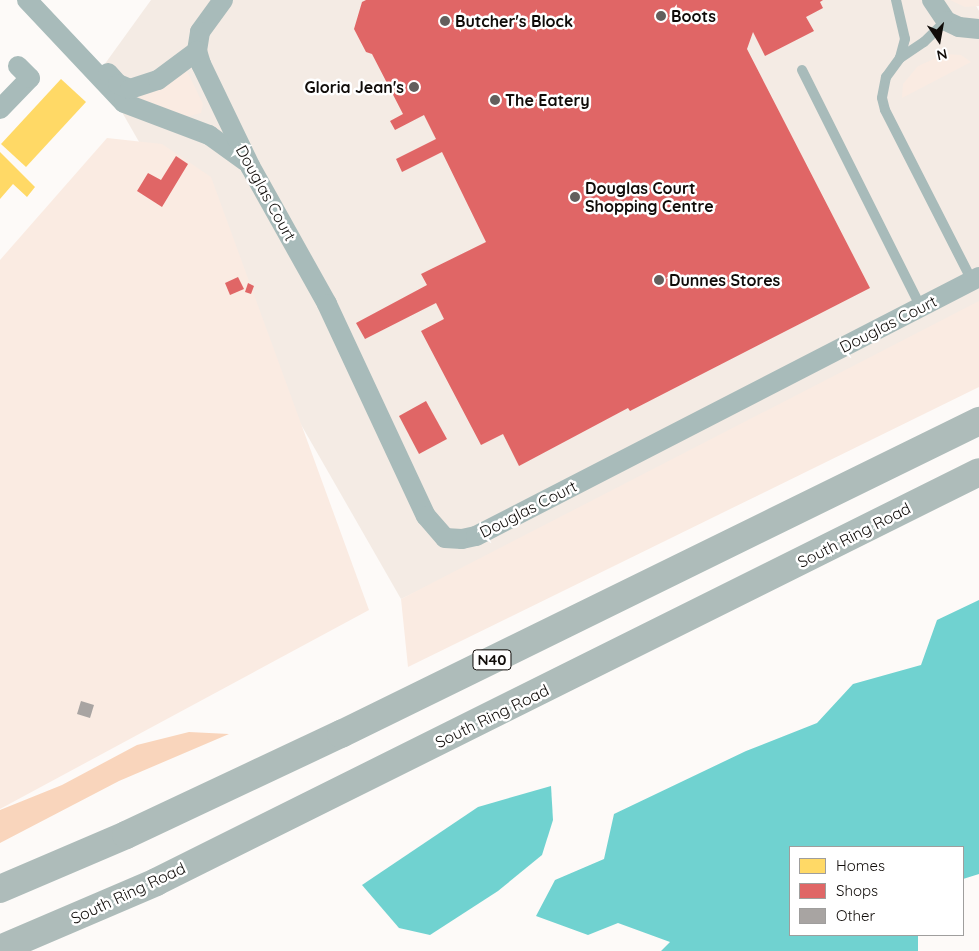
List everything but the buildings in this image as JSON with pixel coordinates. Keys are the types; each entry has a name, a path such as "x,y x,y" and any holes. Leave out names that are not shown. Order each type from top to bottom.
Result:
{"highway":[{"name":"N40","path":"0,889 126,835 341,734 979,421"},
{"name":"South Ring Road","path":"0,949 156,882 979,472"}],"street":[{"path":"28,0 124,103 209,135 250,166"},
{"path":"40,0 118,84 130,89 158,80 199,42 223,0"},
{"path":"932,0 946,21 959,27 979,29"},
{"name":"Douglas Court","path":"199,42 250,166 327,304 426,516 437,533 452,540 476,536 975,279"},
{"path":"0,109 30,78 18,66"}],"lane":[{"path":"896,0 905,39 900,58"},
{"path":"946,21 924,42 900,58 886,77 882,98 885,110 975,279"},
{"path":"802,70 920,308"}],"shaded area":[{"name":"Douglas Court Shopping Centre","path":"151,0 973,0 979,11 979,322 401,599 99,72"},
{"path":"950,0 979,0 979,6 965,7"},
{"path":"945,54 961,55 971,62 902,98 903,84 918,66"},
{"path":"186,69 203,104 201,113 187,117 132,96"},
{"path":"107,138 162,144 211,177 369,610 0,809 0,260"},
{"path":"979,301 979,387 408,667 401,599"},
{"path":"189,732 229,734 119,781 0,843 0,810 62,785 137,745"}],"water":[{"path":"979,600 979,874 964,879 964,846 789,846 789,936 918,936 918,951 661,951 670,942 618,923 588,935 536,916 555,880 604,859 614,814 746,751 817,723 853,684 921,665 937,620"},
{"path":"551,786 553,820 542,855 498,891 430,935 399,928 362,885 478,807"}],"place":[{"name":"Boots","path":"661,16"},
{"name":"Butcher's Block","path":"445,21"},
{"name":"Gloria Jean's","path":"414,87"},
{"name":"The Eatery","path":"495,100"},
{"name":"Douglas Court Shopping Centre","path":"575,197"},
{"name":"Dunnes Stores","path":"659,280"}]}
